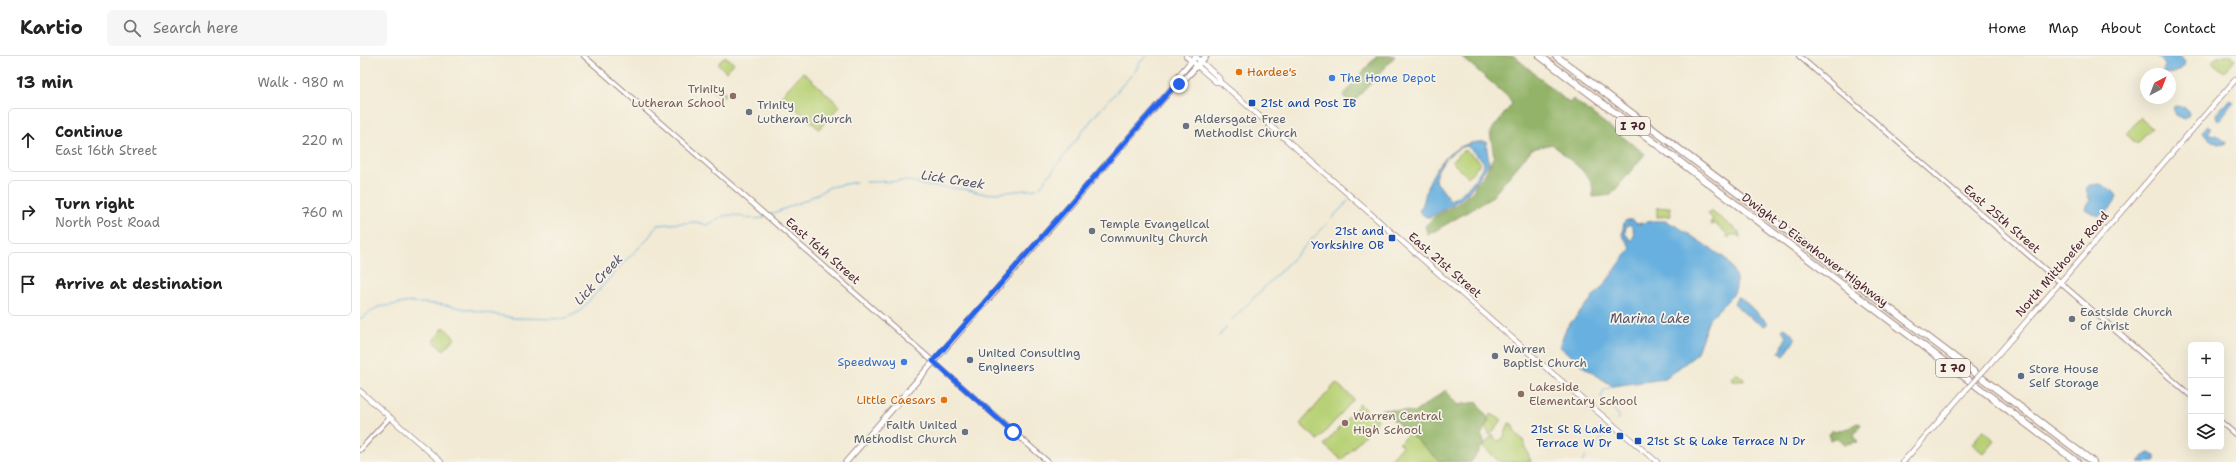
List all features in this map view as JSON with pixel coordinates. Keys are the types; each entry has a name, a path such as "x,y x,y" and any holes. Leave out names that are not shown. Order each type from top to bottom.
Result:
{"highway":[{"path":"1535,56 1595,98"},
{"name":"Dwight D Eisenhower Highway","path":"1540,56 2078,462"},
{"name":"Dwight D Eisenhower Highway","path":"1556,56 2093,462"},
{"path":"1563,56 1627,109"}],"main road":[{"name":"East 21st Street","path":"1186,56 1195,57 1199,64 1219,78 1220,82 1552,373 1657,462"},
{"path":"846,462 1176,84 1180,84 1206,56"},
{"path":"1176,84 1176,79 1195,57"},
{"name":"North Mitthoefer Road","path":"1903,462 1966,392 2236,79"},
{"path":"360,391 441,462"}],"street":[{"name":"East 16th Street","path":"584,56 1048,462"},
{"name":"East 25th Street","path":"1799,56 2188,393"},
{"path":"360,450 390,417"},
{"path":"2224,425 2236,435"}],"green space":[{"path":"725,56 734,63 726,72 718,64"},
{"path":"1376,56 1395,56 1352,104 1343,96"},
{"path":"1461,56 1514,56 1569,103 1573,99 1645,154 1611,195 1593,197 1592,183 1582,170 1552,144 1532,149 1491,198 1428,235 1425,226 1434,217 1459,203 1474,190 1476,184 1484,176 1494,156 1490,132 1512,104 1507,96"},
{"path":"2217,56 2232,56 2235,59 2224,72 2212,62"},
{"path":"803,72 840,106 819,129 781,96"},
{"path":"720,86 725,93 724,96 720,96 716,93 713,88"},
{"path":"2140,118 2152,128 2137,144 2126,134"},
{"path":"1466,150 1481,163 1468,177 1452,162 1461,152"},
{"path":"1670,207 1671,216 1657,217 1657,208"},
{"path":"1711,211 1739,232 1740,238 1738,235 1730,235 1729,238 1727,237 1727,234 1716,224 1711,225 1710,222 1713,222 1712,218 1708,214"},
{"path":"444,327 455,338 444,350 433,341"},
{"path":"1736,373 1744,379 1744,381 1733,381 1731,378"},
{"path":"1336,383 1354,399 1318,440 1300,424"},
{"path":"1446,390 1457,405 1477,402 1489,420 1481,435 1485,443 1471,462 1441,462 1381,409 1415,412"},
{"path":"1360,404 1378,420 1342,460 1324,445"},
{"path":"1491,414 1502,420 1490,435 1483,424"},
{"path":"1509,423 1512,424 1515,432 1523,440 1531,462 1500,462 1483,447 1493,434 1495,440 1499,441 1504,437"},
{"path":"1857,423 1861,424 1854,435 1858,442 1845,444 1839,439 1830,440 1828,434 1831,431 1847,429"},
{"path":"1983,430 1995,441 1984,454 1972,444"},
{"path":"1409,433 1442,462 1388,462 1402,446 1399,443"}],"water":[{"path":"2158,56 2180,56 2185,62 2182,69 2176,72 2176,68 2164,68 2165,65"},
{"path":"2229,100 2233,102 2219,121 2217,120 2216,114"},
{"path":"2176,106 2184,107 2190,113 2189,116 2185,119 2176,115 2173,108"},
{"path":"2207,126 2212,129 2209,131 2209,134 2217,135 2226,142 2225,144 2215,143 2207,136 2203,131"},
{"path":"1476,142 1486,142 1489,164 1466,195 1432,216 1424,216 1419,211 1431,178 1442,161 1457,149","holes":["1467,146 1483,161 1484,164 1478,175 1466,190 1450,200 1435,180 1438,169 1446,159 1456,150 1461,148"]},
{"path":"2100,184 2113,191 2117,196 2110,209 2097,216 2085,209 2090,201 2086,189 2089,185"},
{"name":"Marina Lake","path":"1627,220 1633,220 1637,224 1653,221 1666,221 1678,227 1726,259 1736,278 1736,287 1733,295 1709,319 1696,355 1664,379 1613,386 1585,368 1559,346 1567,327 1604,285 1631,248 1622,235 1624,222","holes":["1630,224 1633,228 1634,236 1631,241 1625,233 1626,227"]},
{"path":"1737,297 1741,298 1768,323 1765,326 1744,313 1734,303"},
{"path":"1784,328 1796,338 1784,356 1779,352 1787,336 1782,330"},
{"path":"2150,453 2155,456 2155,462 2139,462 2146,454"}],"waterway":[{"name":"Lick Creek","path":"1040,187 1093,118 1136,70 1139,63 1147,56"},
{"name":"Lick Creek","path":"866,182 910,181 926,186 965,189 985,194 1037,189"},
{"name":"Lick Creek","path":"769,215 806,200 830,187 856,182"},
{"path":"1332,218 1348,201"},
{"name":"Lick Creek","path":"360,319 378,307 411,302 445,305 514,318 564,319 579,312 623,263 647,240 657,225 696,222 707,225 729,215 755,219 765,217"},
{"path":"1232,320 1328,223"},
{"path":"1219,336 1227,327"},
{"path":"1613,386 1604,390 1601,397 1617,413 1619,416 1617,420"},
{"path":"1597,444 1611,428"},
{"path":"1582,462 1586,457"}],"place":[{"name":"Hardee's","path":"1239,72"},
{"name":"The Home Depot","path":"1332,78"},
{"name":"Trinity Lutheran School","path":"733,96"},
{"name":"21st and Post IB","path":"1252,103"},
{"name":"Trinity Lutheran Church","path":"749,112"},
{"name":"Aldersgate Free Methodist Church","path":"1186,126"},
{"name":"Temple Evangelical Community Church","path":"1092,231"},
{"name":"21st and Yorkshire OB","path":"1392,238"},
{"name":"Eastside Church of Christ","path":"2072,319"},
{"name":"Warren Baptist Church","path":"1495,356"},
{"name":"United Consulting Engineers","path":"970,360"},
{"name":"Speedway","path":"904,362"},
{"name":"Store House Self Storage","path":"2021,376"},
{"name":"Lakeside Elementary School","path":"1521,394"},
{"name":"Little Caesars","path":"944,400"},
{"name":"Warren Central High School","path":"1345,423"},
{"name":"Faith United Methodist Church","path":"965,432"},
{"name":"21st St & Lake Terrace W Dr","path":"1620,436"},
{"name":"21st St & Lake Terrace N Dr","path":"1638,441"}],"route":[{"path":"1013,432 933,361 1175,85 1179,84"}]}
